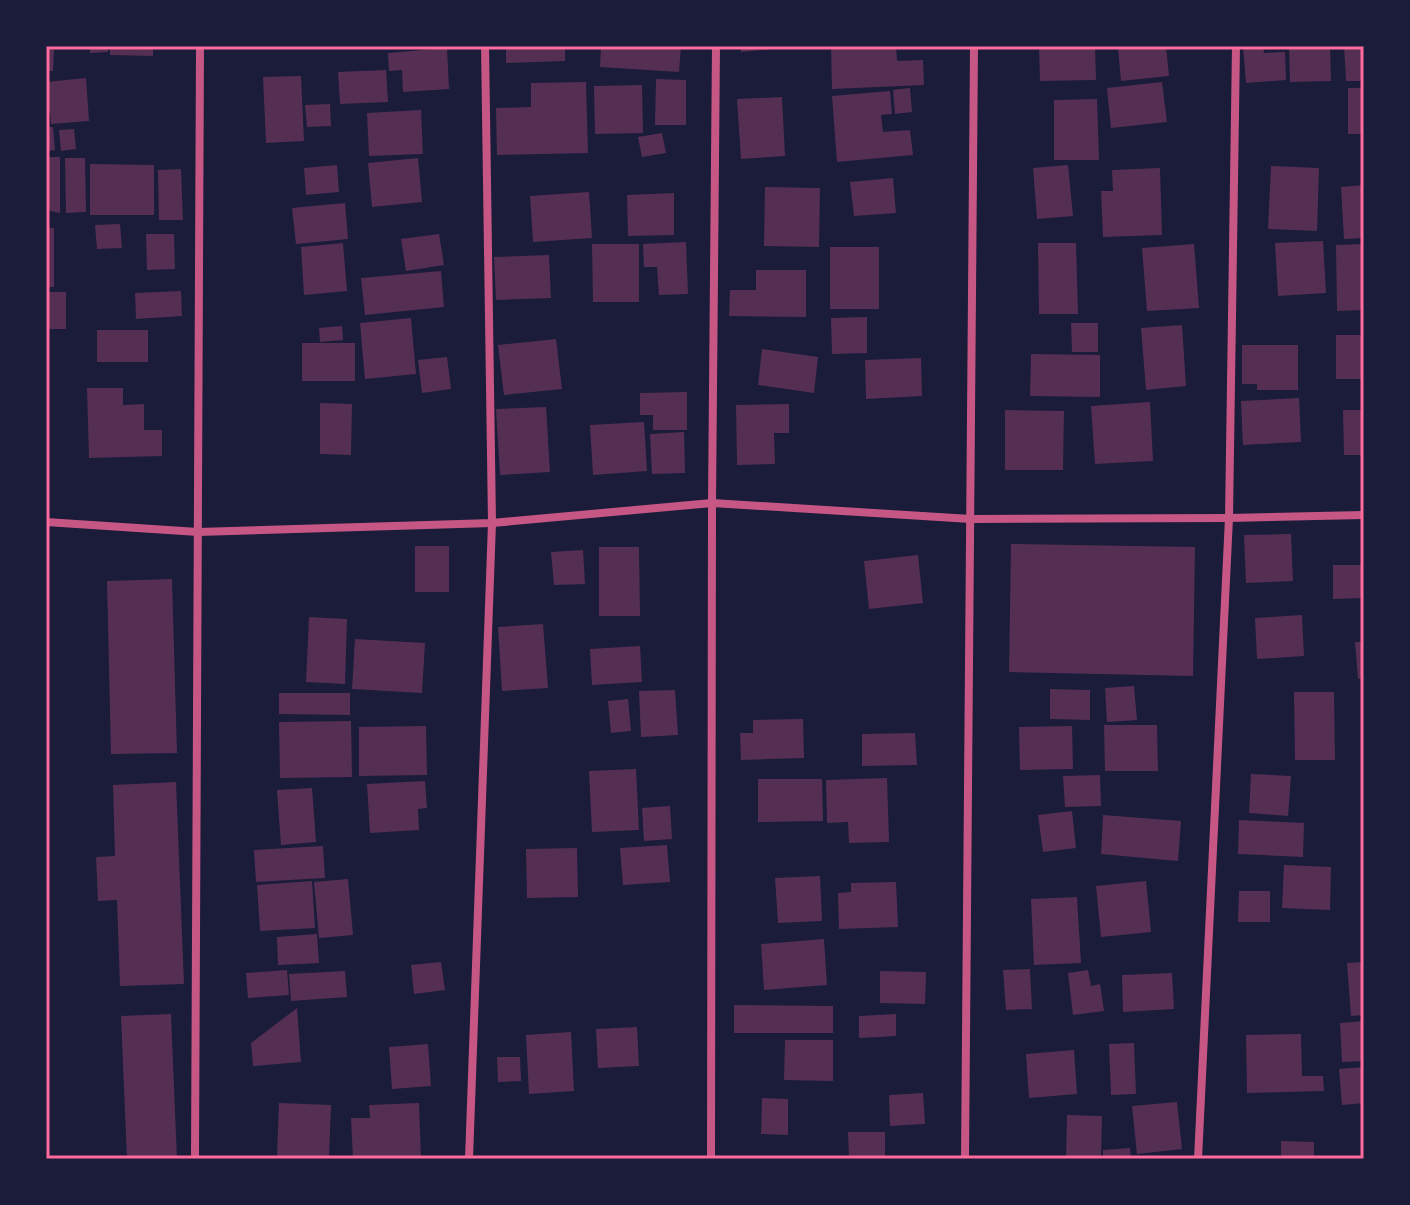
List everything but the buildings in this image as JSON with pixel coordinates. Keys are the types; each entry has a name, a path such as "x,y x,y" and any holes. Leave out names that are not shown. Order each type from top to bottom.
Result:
{"street":[{"path":"195,1159 200,46"},
{"path":"469,1159 492,523 485,46"},
{"path":"711,1159 716,46"},
{"path":"965,1159 974,46"},
{"path":"1198,1159 1229,518 1236,46"},
{"path":"46,522 198,532 492,523 712,503 971,519 1364,515"}]}
